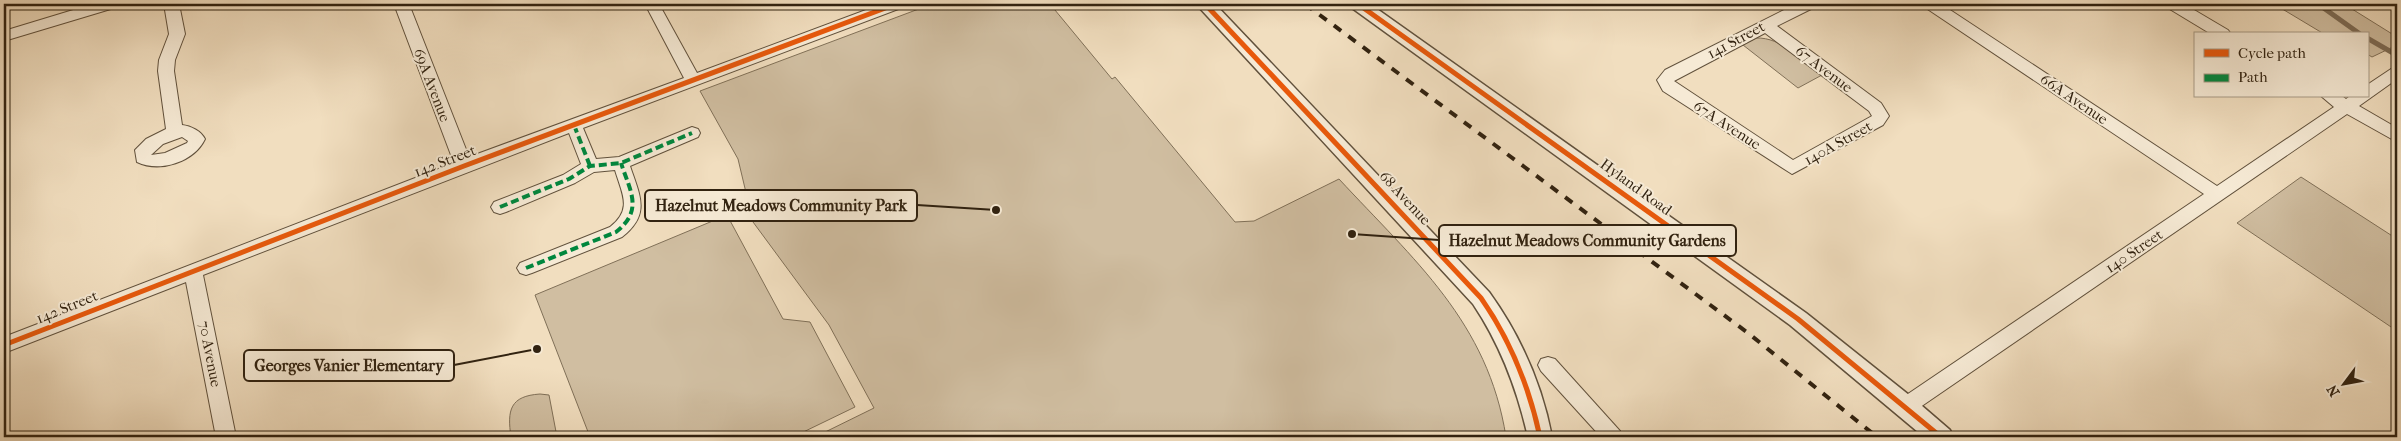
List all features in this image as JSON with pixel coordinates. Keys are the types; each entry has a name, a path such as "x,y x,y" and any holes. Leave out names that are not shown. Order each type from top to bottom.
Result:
{"street":[{"path":"4,36 109,4"},
{"path":"172,4 177,34 167,60 166,71 175,132"},
{"name":"69A Avenue","path":"402,4 464,166"},
{"path":"652,4 693,80"},
{"name":"142 Street","path":"4,345 464,166 896,4"},
{"name":"68 Avenue","path":"1205,4 1481,298 1493,315 1519,363 1534,407 1540,437"},
{"name":"Hyland Road","path":"1358,4 1770,298 1834,346 1941,437"},
{"name":"141 Street","path":"1665,80 1671,74 1808,4"},
{"name":"66A Avenue","path":"1931,4 2218,195"},
{"path":"2173,4 2221,32"},
{"name":"67 Avenue","path":"1765,25 1874,107 1881,116"},
{"path":"2368,92 2397,71"},
{"name":"67A Avenue","path":"1665,80 1669,87 1792,168"},
{"path":"2332,98 2397,136"},
{"name":"140 Street","path":"1906,406 2359,98"},
{"name":"140A Street","path":"1792,168 1877,122 1881,116"},
{"path":"574,125 590,166"},
{"path":"500,207 569,180 590,166 620,163 692,133"},
{"path":"526,268 616,232 626,226 635,208 620,163"},
{"name":"70 Avenue","path":"193,271 226,437"},
{"path":"1548,365 1613,437"}],"shaded area":[{"path":"932,4 1050,4 1112,79 1115,77 1235,222 1254,221 1339,179 1420,266 1444,295 1465,326 1483,360 1497,396 1506,437 815,437 874,408 829,325 753,222 738,159 700,91"},
{"path":"2274,4 2344,4 2397,37 2397,45 2372,57 2368,55 2368,32 2321,32"},
{"path":"1756,38 1774,41 1783,46 1822,75 1798,88 1743,45"},
{"path":"2301,177 2397,239 2397,331 2237,223"},
{"path":"727,215 783,319 810,322 855,407 793,437 590,437 535,295"},
{"path":"540,394 549,395 557,437 511,437 510,419 513,406 522,398"}],"waterway":[{"path":"2318,4 2357,32"},
{"path":"2368,39 2393,53"}],"railway":[{"path":"1305,4 1748,333 1877,437"}],"marked path":[{"path":"574,125 590,166"},
{"path":"500,207 569,179 590,166 621,163 692,133"},
{"path":"526,268 616,232 625,225 631,217 633,201 621,163"}],"cycle path":[{"path":"4,345 464,166 896,4"},
{"path":"1205,4 1481,298 1511,347 1531,400 1540,437"},
{"path":"1358,4 1798,319 1906,406 1941,437"}],"place":[{"name":"Hazelnut Meadows Community Park","path":"996,210"},
{"name":"Hazelnut Meadows Community Gardens","path":"1352,234"},
{"name":"Georges Vanier Elementary","path":"537,349"}]}
